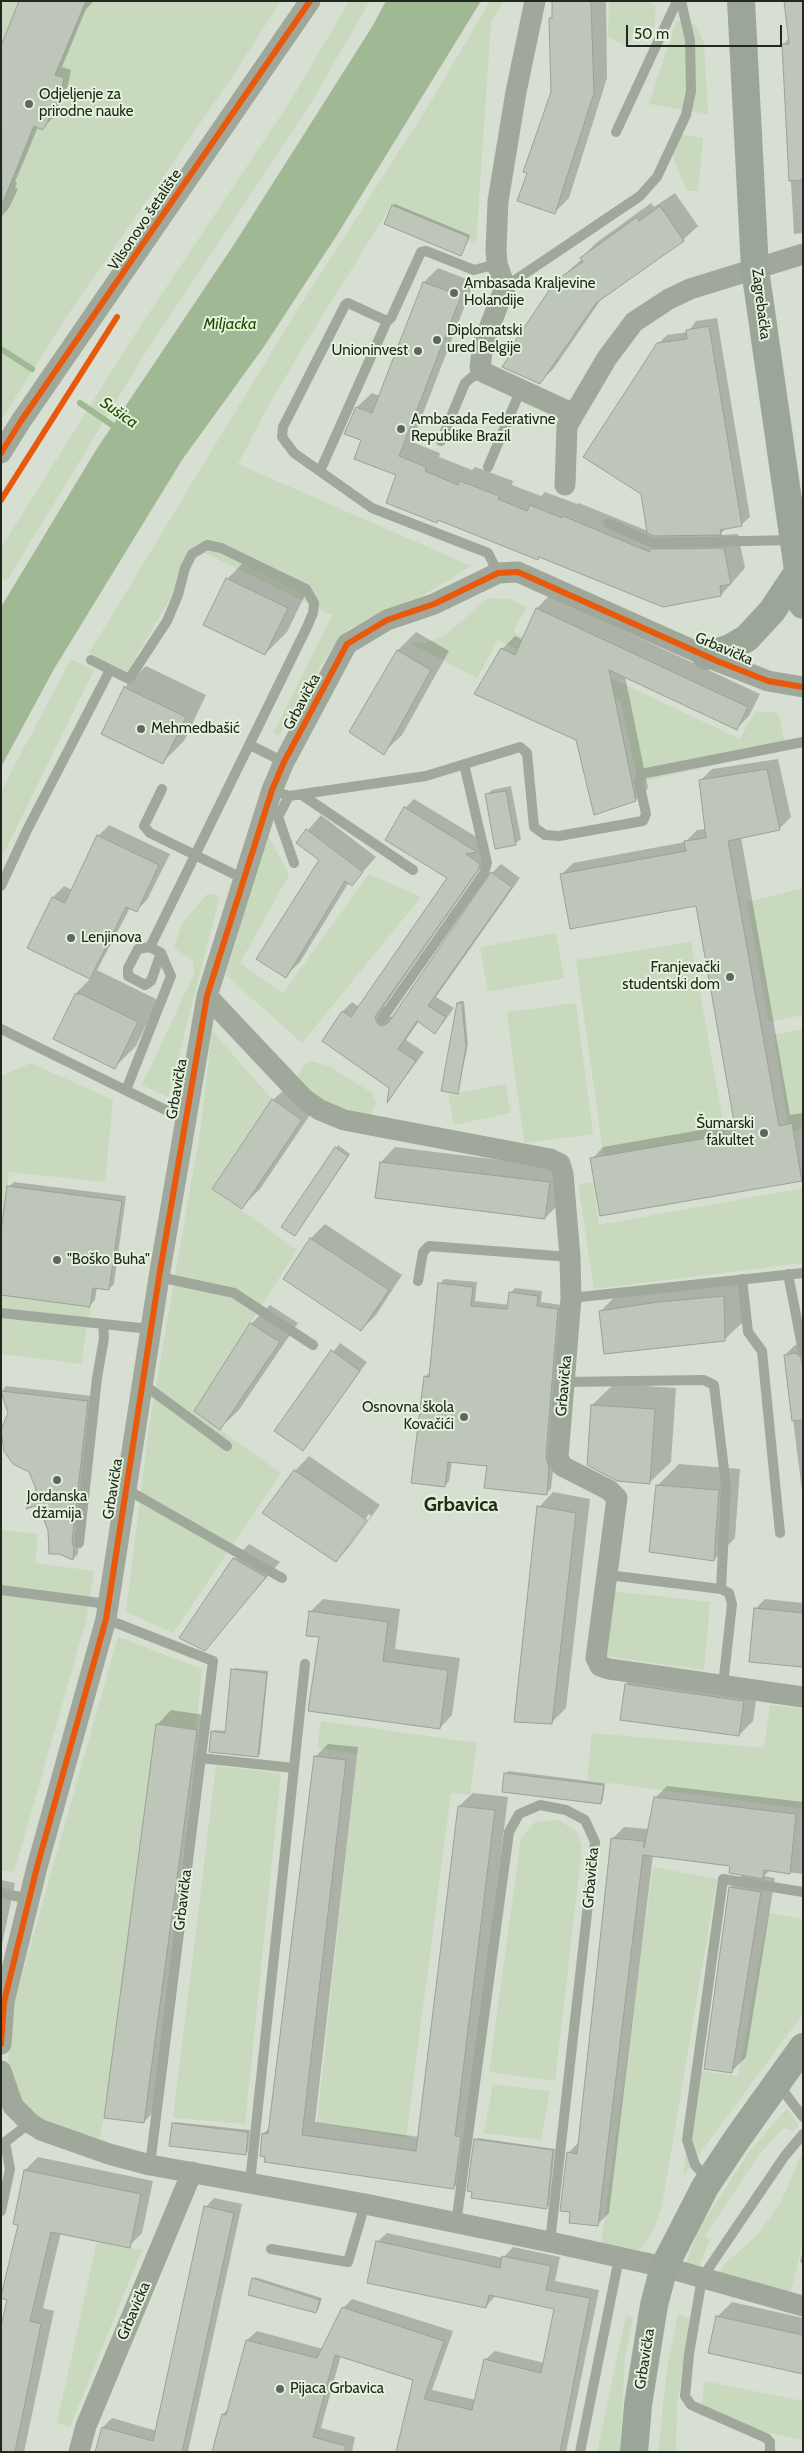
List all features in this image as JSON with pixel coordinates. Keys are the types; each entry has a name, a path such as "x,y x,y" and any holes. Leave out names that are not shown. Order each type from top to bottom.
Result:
{"main road":[{"name":"Zagrebačka","path":"741,1 755,269 803,605"},
{"path":"706,656 730,648 747,638 772,611 798,572"},
{"name":"Grbavička","path":"634,2452 638,2404 654,2305 664,2267 710,2181 803,2047"}],"street":[{"name":"Vilsonovo šetalište","path":"1,454 22,420 310,1"},
{"path":"535,1 516,92 498,201 497,264 505,287 481,351 480,368 485,373 574,414"},
{"path":"565,485 567,426 607,358 634,322 669,299 690,289 803,254"},
{"name":"Grbavička","path":"1,2044 4,2002 107,1611 184,1118 207,996 244,879 280,793 284,762 347,644 387,620 434,604 498,573 518,572 706,656 768,681 803,686"},
{"name":"Grbavička","path":"207,996 299,1093 320,1110 344,1120 550,1159 560,1164 563,1174 572,1298 558,1457 562,1466 609,1490 617,1498 596,1658 600,1666 609,1669 803,1697"},
{"path":"1,2071 13,2106 30,2123 41,2130 109,2154 150,2164 365,2204 550,2242 664,2267 803,2306"},
{"name":"Grbavička","path":"79,2452 86,2426 192,2172"}],"lane":[{"path":"616,132 677,1"},
{"path":"505,287 640,196 657,177 682,124 691,91 690,40 681,1"},
{"path":"320,471 387,321 421,252 426,251 474,270 497,264"},
{"path":"387,321 348,304 345,305 283,427 282,438 286,446 372,508 488,553 498,573"},
{"path":"441,441 466,383 472,377 485,373"},
{"path":"488,467 521,390"},
{"path":"608,523 653,543 709,544 793,540"},
{"path":"91,660 128,678 167,621 178,595 185,568 192,554 207,545 221,548 306,589 314,603 313,612 250,745 150,947"},
{"path":"1,886 26,830 110,670"},
{"path":"294,863 278,817 280,793 302,795 426,776 520,747 527,753 534,827 545,835 559,836 643,821 646,814 639,782 641,774 803,742"},
{"path":"250,745 284,762"},
{"path":"382,1019 484,874 487,863 464,764"},
{"path":"162,789 144,826 150,833 244,879"},
{"path":"302,795 413,870"},
{"path":"126,1090 171,976 161,953 150,947 138,949 128,968 128,976 145,985 151,981 161,953"},
{"path":"2,1030 184,1118"},
{"path":"418,1281 423,1252 430,1246 570,1257"},
{"path":"572,1298 803,1273"},
{"path":"788,1274 803,1351"},
{"path":"159,1277 234,1293 313,1345"},
{"path":"742,1279 748,1332 762,1351 780,1532"},
{"path":"1,1313 150,1329"},
{"path":"79,1543 97,1378 104,1338 103,1324"},
{"path":"564,1382 704,1380 714,1385 726,1487 721,1589"},
{"path":"142,1384 227,1446"},
{"path":"126,1488 282,1578"},
{"path":"608,1576 721,1589 729,1594 732,1604 723,1685"},
{"path":"1,1590 107,1611"},
{"name":"Grbavička","path":"107,1611 213,1661 150,2164"},
{"path":"250,2182 305,1664"},
{"path":"200,1758 294,1768"},
{"name":"Grbavička","path":"456,2224 509,1832 519,1814 540,1805 566,1810 585,1820 595,1842 550,2242"},
{"path":"710,2181 695,2166 687,2140 723,1879 803,1892"},
{"path":"1,1893 30,1899"},
{"path":"777,2083 803,2117"},
{"path":"1,2211 10,2169 3,2143 30,2123"},
{"path":"770,2452 770,2442 766,2438 698,2410 691,2405 685,2396 689,2354 702,2278 784,2157 803,2134"},
{"path":"271,2249 348,2262 365,2204"},
{"path":"580,2452 619,2258"}],"shaded area":[{"path":"1,1 281,1 230,80 65,319 1,420"},
{"path":"349,1 370,1 308,108 149,347 7,581 1,578 1,548 135,334 293,97"},
{"path":"490,1 504,1 491,22 476,244 391,206 306,342 266,410 238,464 471,566 424,595 378,613 349,629 334,645 279,736 274,732 332,615 199,550 127,672 89,653 294,315 432,100"},
{"path":"609,1 648,1 656,5 654,28 624,45 608,37"},
{"path":"676,21 695,24 704,43 708,114 649,104"},
{"path":"680,134 703,138 698,191 687,191 671,152"},
{"path":"488,598 509,599 527,607 513,632 740,739 755,711 778,713 786,748 638,783 621,701 498,640 477,678 410,643 425,643 444,636"},
{"path":"71,659 94,670 1,859 1,791"},
{"path":"267,833 289,875 240,963 283,993 369,874 421,897 302,1043 226,975"},
{"path":"803,888 803,1015 769,1022 747,902"},
{"path":"207,894 216,894 219,899 168,1097 142,1085 194,974 193,961 174,948 181,925"},
{"path":"556,933 564,978 488,992 480,947"},
{"path":"691,942 726,1138 604,1159 576,960"},
{"path":"576,1003 593,1134 524,1143 507,1012"},
{"path":"803,1029 803,1129 789,1132 774,1035"},
{"path":"212,1031 272,1099 212,1189 297,1250 194,1411 281,1473 173,1633 126,1612 150,1420 201,1126"},
{"path":"311,1061 329,1066 372,1093 376,1102 370,1115 355,1118 303,1089 296,1078 303,1066"},
{"path":"31,1063 113,1100 105,1182 9,1172 1,1232 1,1076"},
{"path":"505,1084 511,1113 454,1125 448,1095"},
{"path":"593,1182 599,1225 803,1188 803,1263 594,1289 578,1184"},
{"path":"1,1295 90,1307 81,1364 1,1354"},
{"path":"1,1530 38,1534 35,1563 94,1571 86,1621 14,1872 1,1870"},
{"path":"613,1591 710,1602 704,1670 605,1656"},
{"path":"118,1637 202,1669 196,1729 156,1724 104,2118 99,2138 54,2128 32,2116 11,2085 8,2057 12,2011"},
{"path":"770,1705 803,1709 803,1809 587,1780 592,1733 764,1748"},
{"path":"321,1721 477,1743 470,1795 451,1793 406,2138 317,2123 357,1754 317,1748"},
{"path":"216,1766 281,1773 245,2124 173,2118"},
{"path":"559,1820 577,1832 582,1847 555,2081 489,2072 521,1838 535,1822"},
{"path":"653,1867 717,1879 662,2205 653,2232 640,2250 601,2245"},
{"path":"768,1913 803,1919 803,2014 683,2176 697,2070 738,2076"},
{"path":"493,2084 550,2091 541,2140 484,2133"},
{"path":"787,2108 799,2126 793,2131 783,2128 759,2155 705,2236 710,2240 696,2273 684,2268 701,2225 749,2152"},
{"path":"803,2150 803,2242 790,2294 716,2278 725,2264 759,2233 782,2200"},
{"path":"97,2241 142,2250 70,2427 57,2423"},
{"path":"678,2314 690,2318 677,2406 676,2452 658,2452 667,2369"},
{"path":"626,2315 633,2318 625,2358 620,2452 597,2452"},
{"path":"704,2381 803,2401 803,2440 719,2422 702,2407"}],"water":[{"name":"Miljacka","path":"386,1 481,1 337,235 263,348 182,460 54,669 1,767 1,607 96,450 233,246 372,27"}],"building":[{"name":"Odjeljenje za prirodne nauke","path":"19,1 86,1 55,75 64,78 61,94 45,127 42,130 34,126 2,205 1,46"},
{"path":"552,1 591,1 594,93 555,214 517,201 527,173 523,172 551,92 549,18 552,18"},
{"path":"784,1 803,1 803,180 789,181 782,44 789,44"},
{"path":"392,205 469,237 461,256 384,224"},
{"path":"660,206 684,241 596,303 540,384 502,367 516,346 513,344 556,280 583,262 580,258 637,217 639,221"},
{"path":"423,282 461,296 399,456 426,467 425,471 458,485 459,481 471,485 499,496 498,499 527,511 530,505 562,518 563,516 650,552 650,549 724,548 731,584 720,586 721,596 663,607 539,557 538,560 438,520 437,523 386,503 396,475 354,459 361,440 344,434 356,407 372,413"},
{"path":"709,326 742,526 720,530 721,535 654,536 647,533 641,494 583,457 657,343 687,339 686,330"},
{"path":"226,578 288,608 265,655 203,625"},
{"path":"536,608 748,707 737,730 609,670 636,801 594,815 576,740 474,694 501,648 515,655"},
{"path":"397,650 431,670 384,755 349,732"},
{"name":"Mehmedbašić","path":"124,687 186,717 163,764 101,734"},
{"path":"767,769 780,830 728,841 779,1126 792,1123 802,1181 600,1216 590,1158 736,1133 696,906 570,929 560,874 686,851 684,841 706,838 699,780"},
{"path":"506,791 516,845 495,849 485,794"},
{"path":"404,807 477,852 466,854 480,864 478,870 376,1015 375,1019 378,1024 382,1026 388,1023 491,872 512,887 428,1006 446,1017 435,1034 417,1021 398,1049 416,1061 387,1103 389,1088 322,1041 342,1011 351,1017 447,878 385,840"},
{"path":"306,829 363,872 352,886 345,881 286,978 256,959 319,860 296,843"},
{"path":"97,835 159,865 137,912 126,907 90,979 27,948 52,897 65,903"},
{"path":"75,994 81,994 138,1022 115,1069 53,1039"},
{"path":"457,1003 462,1003 466,1047 458,1094 441,1091"},
{"path":"272,1099 302,1120 242,1209 212,1189"},
{"path":"335,1147 348,1156 295,1236 281,1227"},
{"path":"380,1162 550,1182 545,1219 375,1198"},
{"name":"\"Boško Buha\"","path":"7,1186 122,1201 109,1290 93,1288 90,1307 1,1295 1,1232"},
{"path":"310,1238 389,1290 361,1331 283,1279"},
{"path":"438,1283 473,1287 471,1306 507,1309 509,1292 538,1296 537,1306 558,1309 546,1456 549,1468 547,1495 484,1488 487,1466 448,1462 445,1487 411,1483 424,1376 429,1377"},
{"path":"724,1296 725,1341 604,1354 599,1311 658,1302"},
{"path":"250,1323 280,1342 220,1430 194,1411"},
{"path":"331,1350 360,1371 303,1451 274,1431"},
{"path":"796,1353 801,1358 803,1369 803,1420 792,1421 784,1355"},
{"name":"Jordanska džamija","path":"1,1391 88,1401 72,1542 74,1548 73,1560 59,1554 49,1554 48,1530 38,1505 26,1509 36,1489 29,1472 13,1464 4,1451 1,1430 8,1413"},
{"path":"591,1405 655,1409 650,1484 617,1481 587,1465"},
{"path":"294,1470 367,1520 336,1562 262,1513"},
{"path":"656,1485 719,1490 714,1561 649,1552"},
{"path":"537,1506 576,1513 552,1724 514,1722"},
{"path":"233,1558 266,1577 205,1651 179,1638"},
{"path":"754,1608 803,1613 803,1667 749,1662"},
{"path":"309,1611 388,1622 383,1661 448,1670 440,1729 308,1711 319,1637 306,1636"},
{"path":"231,1669 267,1673 258,1757 209,1752 211,1731 225,1733"},
{"path":"625,1684 744,1701 739,1736 620,1720"},
{"path":"156,1724 197,1730 144,2123 104,2118"},
{"path":"314,1756 346,1760 302,2135 416,2151 458,1806 495,1810 455,2136 461,2137 454,2189 264,2162 265,2157 260,2156 262,2133 268,2134"},
{"path":"504,1773 604,1785 601,1804 502,1792"},
{"path":"654,1797 796,1814 790,1874 764,1870 763,1879 729,1873 730,1866 643,1855 598,2226 569,2223 570,2212 560,2211 567,2152 577,2154 611,1838 644,1841 644,1848"},
{"path":"729,1887 761,1892 732,2073 704,2069"},
{"path":"172,2123 248,2132 246,2155 169,2146"},
{"path":"474,2139 553,2150 547,2209 471,2198 472,2192 467,2191"},
{"path":"24,2170 141,2194 130,2248 51,2232 30,2321 41,2324 15,2452 1,2452 1,2326 7,2300 1,2298 1,2296 18,2225 13,2224"},
{"path":"204,2206 234,2213 182,2452 95,2452 102,2427 153,2441"},
{"path":"376,2241 500,2268 502,2256 551,2266 546,2290 590,2298 560,2452 396,2452 413,2380 335,2355 313,2437 346,2446 345,2452 212,2452 222,2414 226,2415 246,2340 317,2358 342,2307 444,2341 424,2399 472,2410 484,2359 541,2373 554,2309 489,2295 486,2308 367,2283"},
{"path":"252,2278 320,2300 316,2313 248,2295"},
{"path":"716,2316 803,2335 803,2374 708,2353"}],"waterway":[{"name":"Sušica","path":"1,349 32,369"},
{"name":"Sušica","path":"80,403 118,429"}],"cycle path":[{"path":"1,453 21,421 310,1"},
{"path":"1,500 117,317"},
{"path":"1,2044 4,2002 37,1867 106,1619 159,1277 207,996 272,790 284,762 347,644 387,620 434,604 498,573 518,572 717,661 768,681 803,687"}],"place":[{"name":"Odjeljenje za prirodne nauke","path":"29,104"},
{"name":"Ambasada Kraljevine Holandije","path":"454,293"},
{"name":"Diplomatski ured Belgije","path":"437,340"},
{"name":"Unioninvest","path":"418,351"},
{"name":"Ambasada Federativne Republike Brazil","path":"401,429"},
{"name":"Mehmedbašić","path":"141,729"},
{"name":"Lenjinova","path":"71,938"},
{"name":"Franjevački studentski dom","path":"730,977"},
{"name":"Šumarski fakultet","path":"764,1133"},
{"name":"\"Boško Buha\"","path":"57,1260"},
{"name":"Osnovna škola Kovačići","path":"464,1417"},
{"name":"Jordanska džamija","path":"57,1480"},
{"name":"Pijaca Grbavica","path":"280,2389"}],"district":[{"name":"Grbavica","path":"461,1505"}]}
